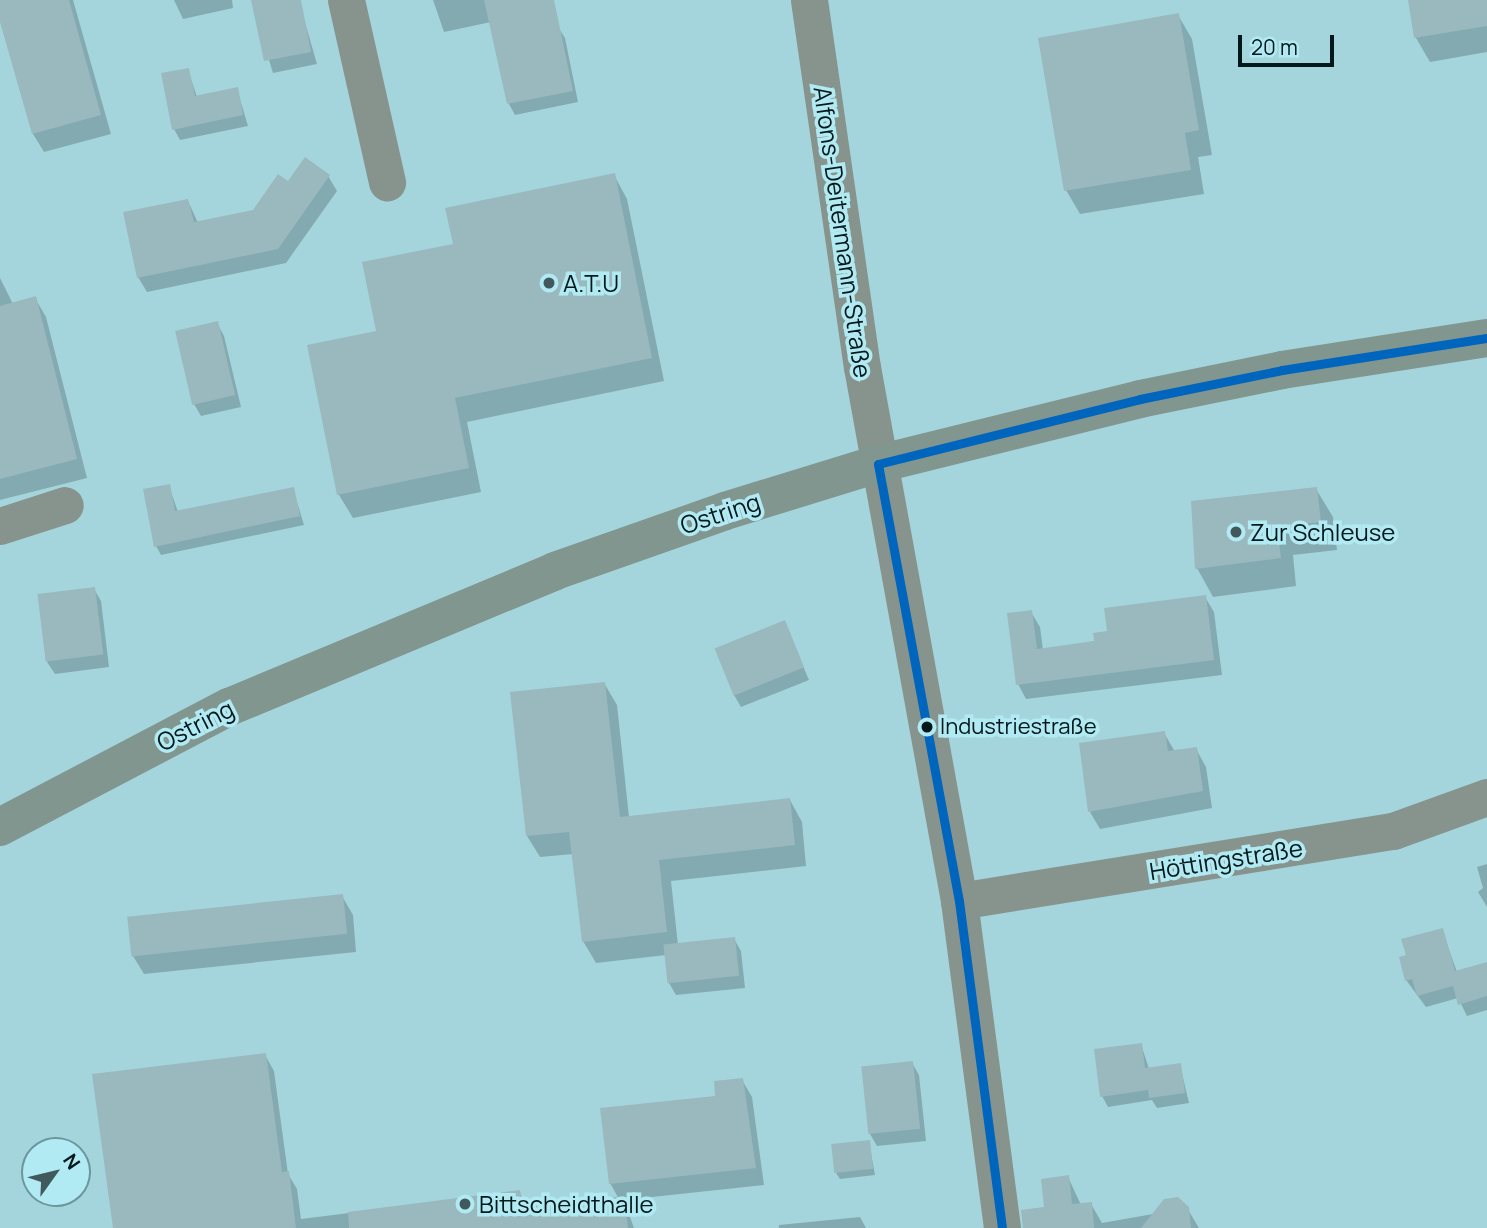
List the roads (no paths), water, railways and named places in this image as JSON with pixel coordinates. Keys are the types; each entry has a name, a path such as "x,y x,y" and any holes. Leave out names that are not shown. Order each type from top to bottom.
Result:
{"main road":[{"name":"Ostring","path":"0,827 229,707 360,650 647,537 878,464 1140,399 1282,370 1487,338"}],"street":[{"path":"346,0 387,182"},
{"name":"Alfons-Deitermann-Straße","path":"809,0 878,464"},
{"path":"878,464 959,901 1002,1228"},
{"path":"0,526 65,505"},
{"name":"Höttingstraße","path":"959,901 1393,831 1487,797"}],"place":[{"name":"A.T.U","path":"549,283"},
{"name":"Zur Schleuse","path":"1236,532"},
{"name":"Industriestraße","path":"927,727"},
{"name":"Bittscheidthalle","path":"465,1204"}]}
